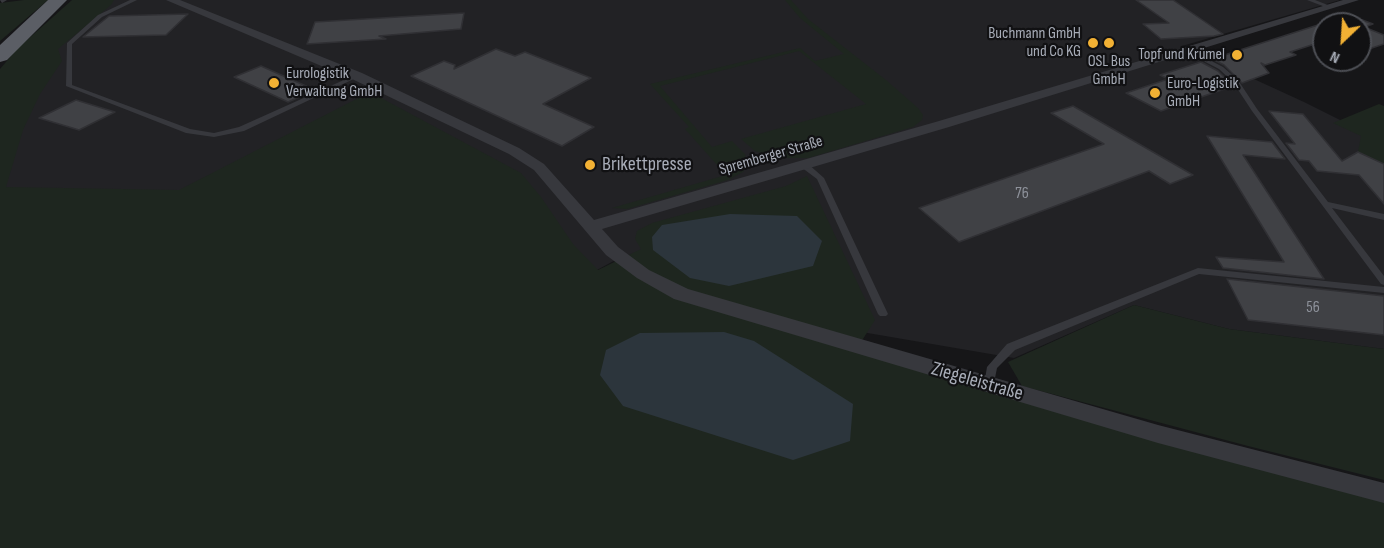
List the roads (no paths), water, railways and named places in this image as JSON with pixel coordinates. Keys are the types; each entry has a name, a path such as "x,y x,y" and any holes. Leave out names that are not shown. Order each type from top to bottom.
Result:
{"highway":[{"path":"0,56 58,0"}],"street":[{"path":"171,0 357,76 514,151 539,167 593,226"},
{"name":"Spremberger Straße","path":"593,226 804,165 1332,4 1354,0"},
{"name":"Ziegeleistraße","path":"593,226 612,251 642,274 681,294 1158,434 1384,493"}],"lane":[{"path":"134,0 100,16 69,44 69,86 189,131 214,135 241,129 357,76"},
{"path":"1310,0 1332,4"},
{"path":"1186,50 1221,68 1236,81 1243,95 1384,282"},
{"path":"804,165 820,178 883,314"},
{"path":"1325,204 1384,217"},
{"path":"989,385 992,367 1011,347 1198,271 1384,290"}],"place":[{"name":"Buchmann GmbH und Co KG","path":"1093,43"},
{"name":"OSL Bus GmbH","path":"1109,43"},
{"name":"Topf und Krümel","path":"1237,55"},
{"name":"Eurologistik Verwaltung GmbH","path":"274,83"},
{"name":"Euro-Logistik GmbH","path":"1155,93"},
{"name":"Brikettpresse","path":"590,165"}]}
